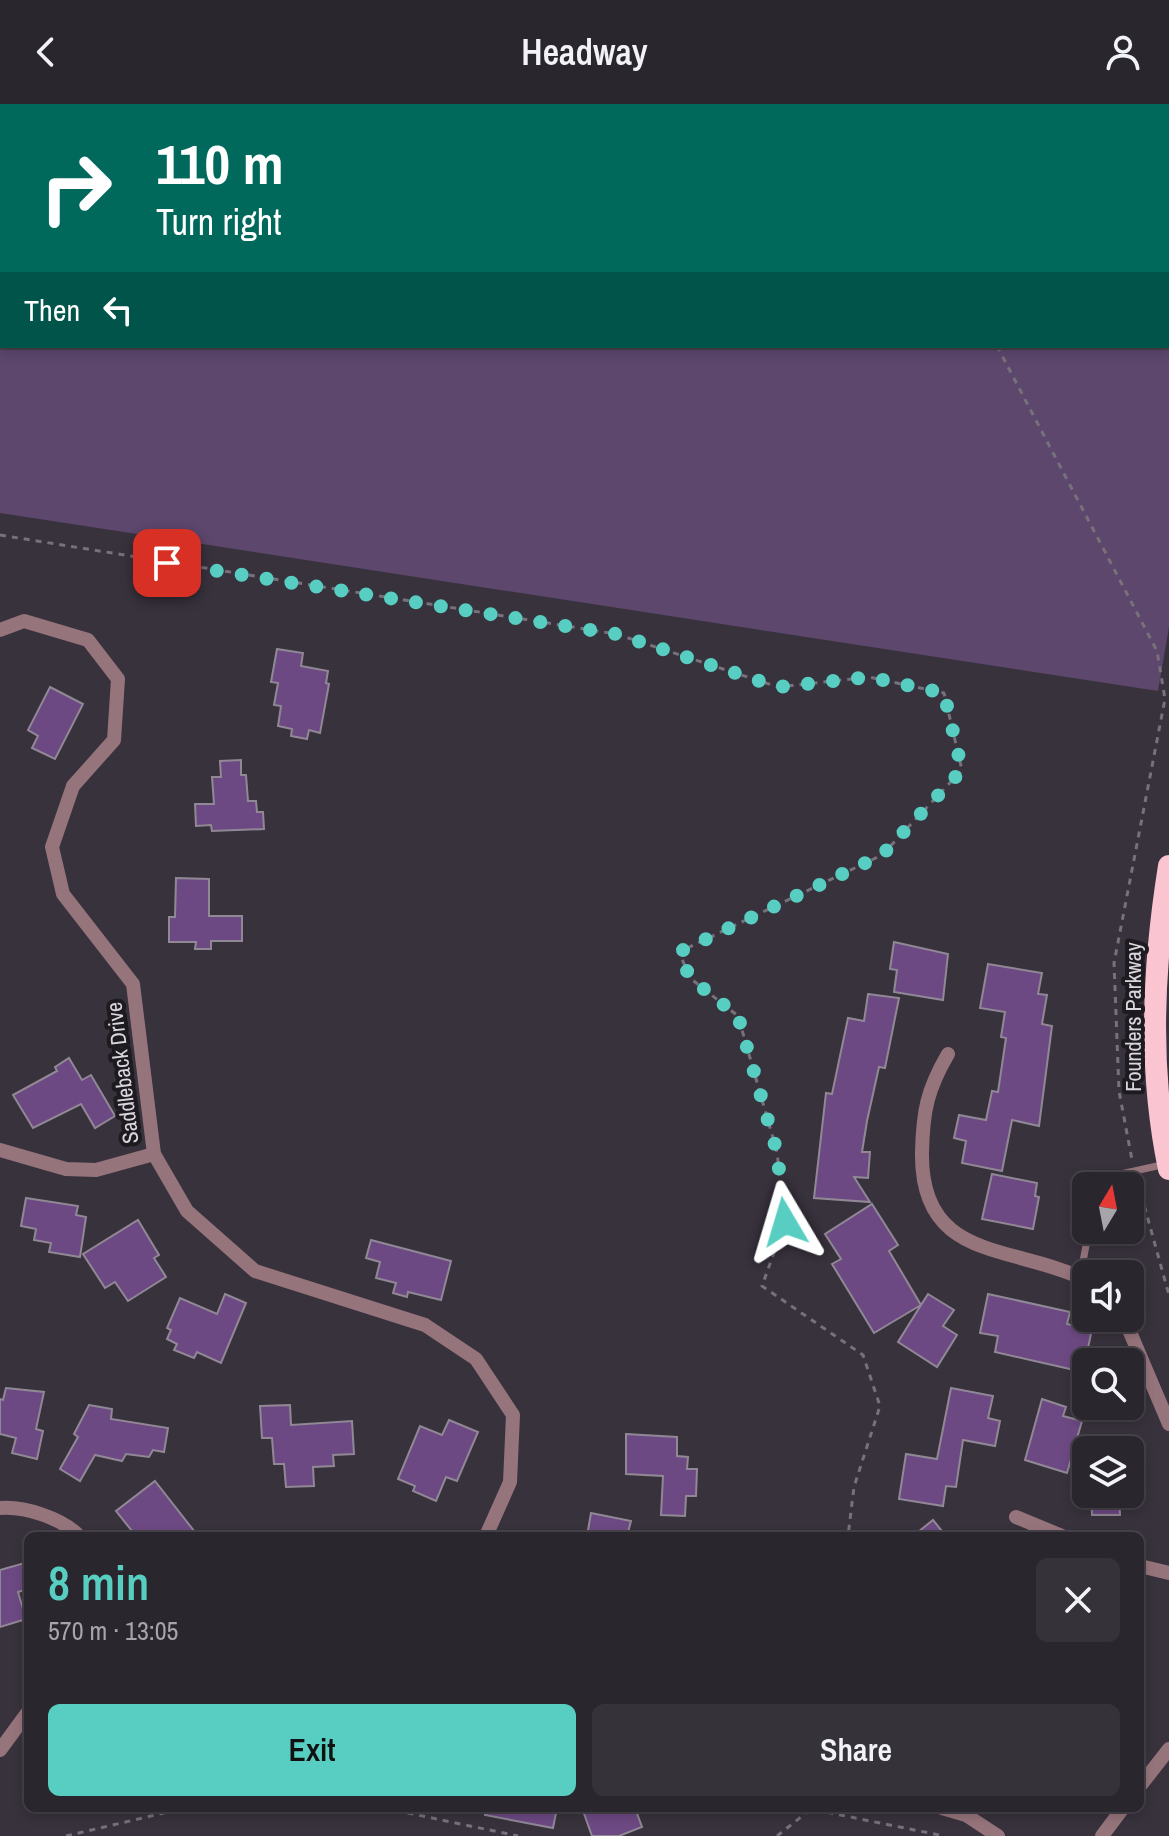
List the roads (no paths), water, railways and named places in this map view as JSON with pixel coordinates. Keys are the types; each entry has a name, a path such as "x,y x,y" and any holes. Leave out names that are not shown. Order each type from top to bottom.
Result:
{"highway":[{"name":"Founders Parkway","path":"1168,1166 1159,1112 1154,1039 1156,961 1169,866"}],"street":[{"name":"Saddleback Drive","path":"0,630 24,621 88,640 118,679 114,740 73,786 52,847 63,894 133,984 154,1154 187,1211 255,1271 425,1325 476,1359 513,1415 510,1482 488,1532"},
{"path":"948,1054 929,1087 923,1117 922,1174 932,1211 952,1232 976,1244 1072,1275"},
{"path":"0,1150 66,1169 96,1170 154,1154"},
{"path":"1130,1332 1169,1424"},
{"path":"0,1508 13,1507 69,1525 75,1532"},
{"path":"1016,1517 1052,1532"},
{"path":"1144,1567 1169,1573"},
{"path":"0,1750 24,1717"},
{"path":"1144,1781 1169,1749"},
{"path":"956,1812 966,1815 998,1836"},
{"path":"1102,1836 1120,1812"}],"lane":[{"path":"1133,1172 1168,1166"}]}
